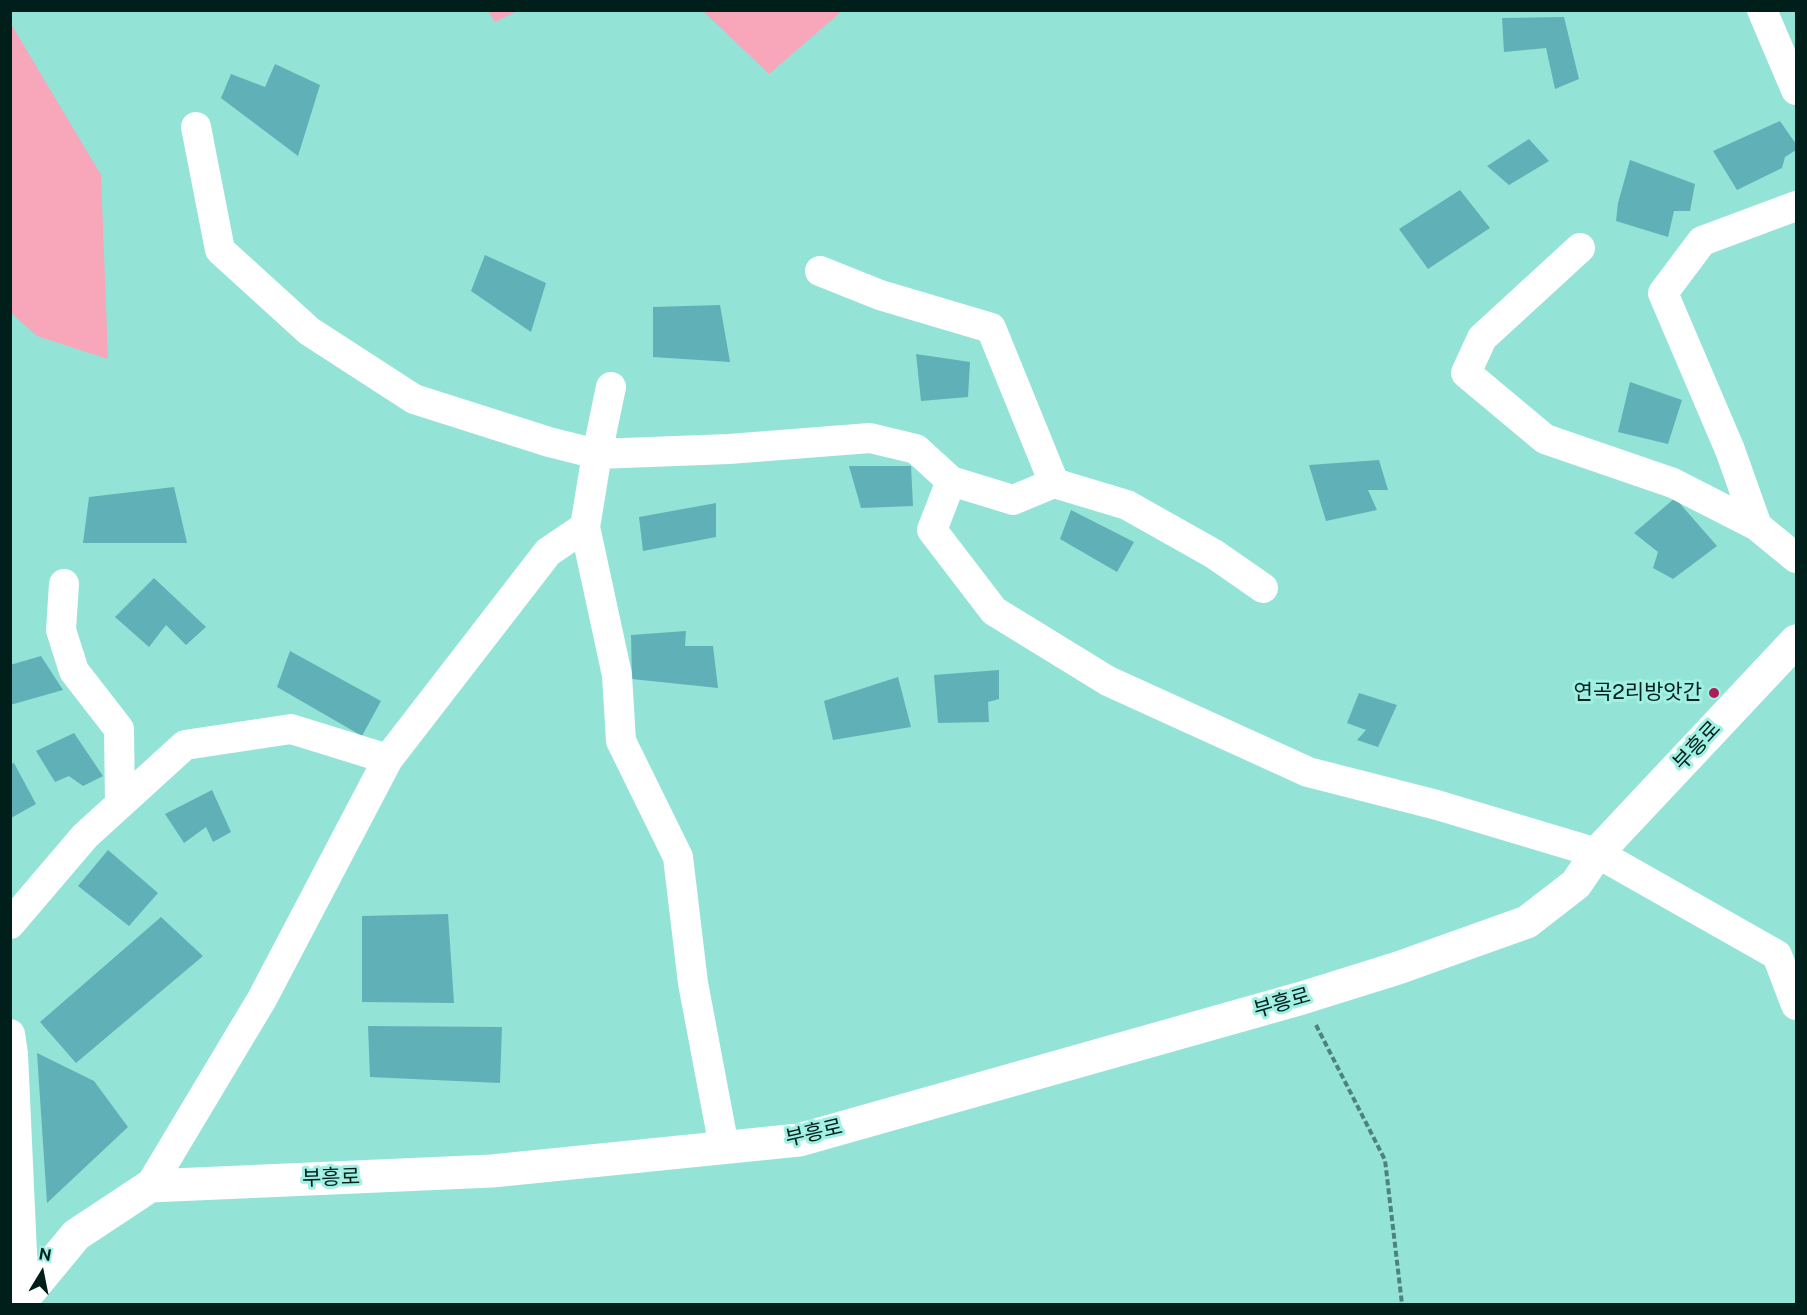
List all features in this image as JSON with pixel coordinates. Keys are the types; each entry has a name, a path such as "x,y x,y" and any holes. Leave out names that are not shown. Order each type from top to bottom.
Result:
{"main road":[{"name":"부흥로","path":"150,1186 492,1171 799,1140 1302,998 1398,968 1527,922 1576,884 1597,853 1797,641"},
{"path":"23,1301 76,1235 150,1186"}],"street":[{"path":"1762,10 1797,90"},
{"path":"196,128 220,250 309,331 414,399 596,458 870,438 916,449 951,481 1013,500 1054,483 1127,505 1214,554 1263,588"},
{"path":"1757,526 1730,450 1663,293 1702,241 1797,206"},
{"path":"1580,248 1482,338 1466,373 1545,439 1673,483 1757,526 1797,558"},
{"path":"820,271 880,295 991,328 1054,483"},
{"path":"611,387 586,518 617,675 621,741 678,856 693,983 724,1147"},
{"path":"951,481 932,530 994,610 1108,681 1308,772 1437,805 1597,853 1778,955 1797,1005"},
{"path":"150,1186 262,999 388,759 548,552 586,518"},
{"path":"64,584 61,630 74,671 118,729 120,804"},
{"path":"10,924 85,836 185,745 291,729 388,759"},
{"path":"10,1034 13,1054 23,1301"}],"path":[{"path":"1302,998 1385,1160 1402,1305"}],"shaded area":[{"path":"488,11 517,11 495,22"},
{"path":"703,11 842,11 769,74"},
{"path":"11,24 101,175 108,359 37,336 11,313"}],"building":[{"path":"1564,17 1579,79 1555,89 1546,48 1504,52 1502,18"},
{"path":"275,64 320,85 298,156 221,98 231,74 265,87"},
{"path":"1780,121 1796,144 1796,150 1785,157 1782,168 1737,190 1713,151"},
{"path":"1529,139 1549,161 1509,185 1487,166"},
{"path":"1630,160 1695,184 1690,211 1674,211 1668,237 1616,221 1618,203"},
{"path":"1460,190 1490,228 1428,269 1399,229"},
{"path":"485,255 546,283 531,332 471,291"},
{"path":"720,305 730,362 653,357 653,307"},
{"path":"916,354 970,362 968,397 921,401"},
{"path":"1630,382 1682,400 1668,444 1618,432"},
{"path":"1379,460 1388,490 1368,490 1377,510 1326,521 1309,465"},
{"path":"849,466 911,466 913,506 861,508"},
{"path":"174,487 187,543 83,543 89,497"},
{"path":"1675,498 1717,546 1673,579 1653,568 1658,552 1634,533"},
{"path":"716,503 716,537 643,551 639,517"},
{"path":"1071,510 1134,542 1117,572 1060,539"},
{"path":"154,578 206,627 186,645 166,625 149,647 115,617"},
{"path":"686,631 685,646 713,646 718,688 632,679 631,635"},
{"path":"290,651 381,701 362,736 277,687"},
{"path":"41,656 63,690 10,705 10,665"},
{"path":"999,670 999,699 988,702 989,722 938,723 934,675"},
{"path":"898,677 911,727 833,740 824,701"},
{"path":"1359,693 1397,705 1378,747 1357,740 1366,730 1347,723"},
{"path":"74,733 103,776 83,786 69,776 55,782 36,751"},
{"path":"14,763 36,804 11,818 10,764"},
{"path":"212,790 231,832 213,842 206,827 184,843 165,814"},
{"path":"108,850 158,893 129,926 78,886"},
{"path":"448,914 454,1003 362,1002 362,916"},
{"path":"161,917 203,956 76,1063 40,1022"},
{"path":"368,1026 502,1027 500,1083 370,1077"},
{"path":"37,1053 94,1081 128,1127 47,1203"}],"place":[{"name":"연곡2리방앗간","path":"1714,693"}]}
